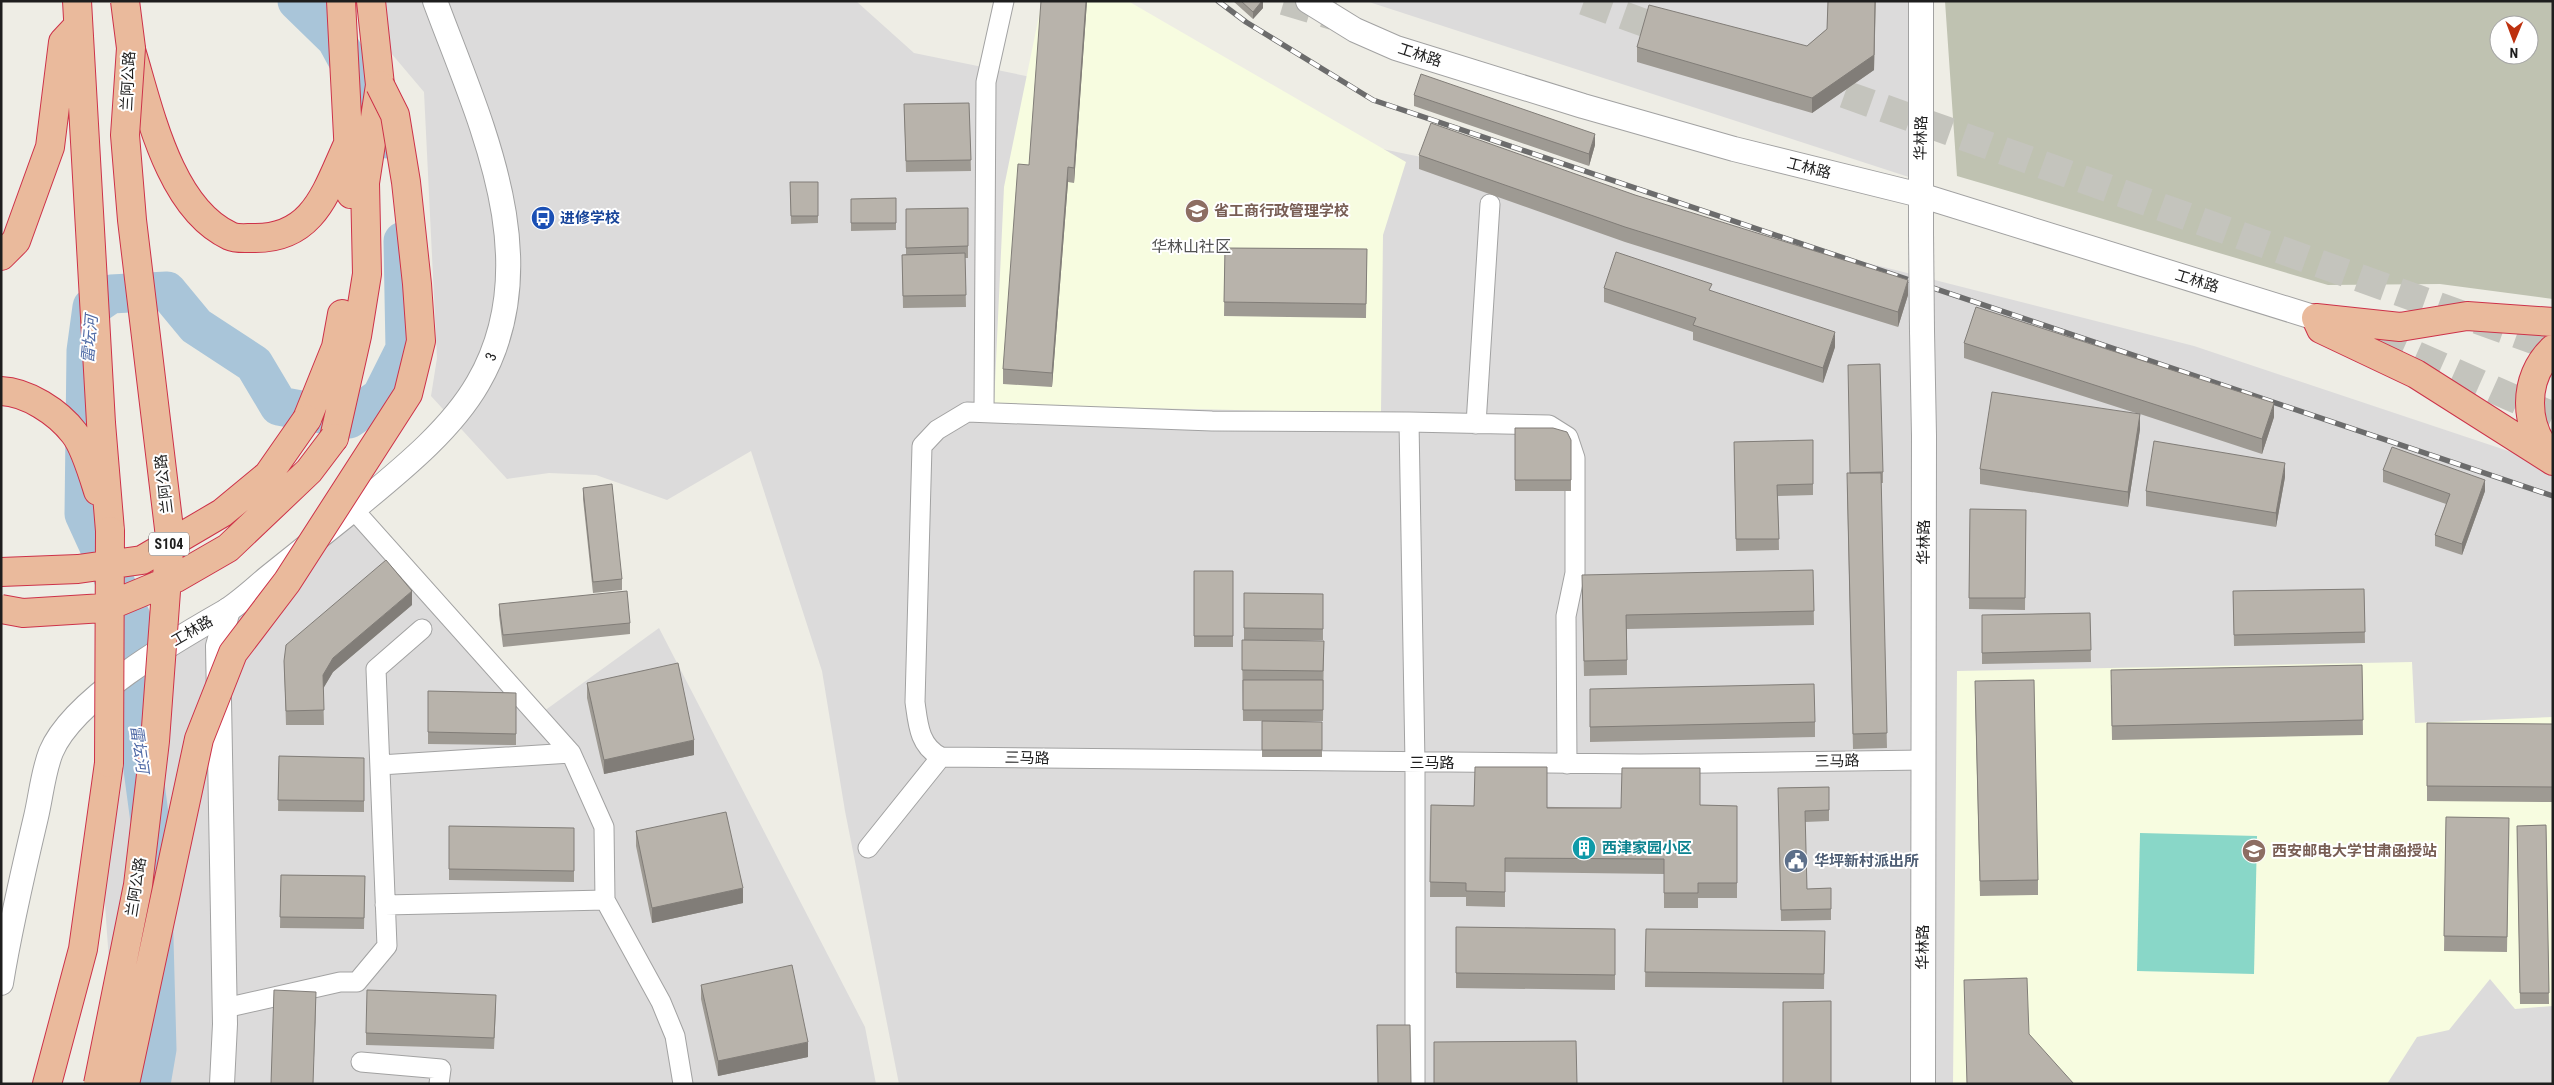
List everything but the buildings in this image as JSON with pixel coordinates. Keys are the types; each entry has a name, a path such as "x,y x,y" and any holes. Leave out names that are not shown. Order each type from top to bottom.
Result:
{"highway":[{"name":"兰阿公路","path":"98,1084 138,885 155,741 170,537 132,220 125,135 131,48 125,1"},
{"path":"1,572 78,569 142,560 222,513 268,475 306,419 336,347 354,258 341,1"},
{"path":"1,609 23,613 104,608 176,578 228,548 308,471 334,438 357,336 367,274 365,182 380,85 372,1"},
{"path":"1,256 16,241 50,147 63,42 78,13"},
{"path":"47,1084 83,949 109,763 110,530 101,423 78,13"},
{"path":"131,48 162,154 198,214 231,237 268,238 297,228 318,209 349,142"},
{"path":"125,1084 198,738 233,653 287,582 408,394 421,341 418,284 406,182 395,115 380,85"},
{"path":"2553,322 2467,316 2400,327 2316,318 2321,330 2416,374 2553,460"},
{"path":"2553,349 2546,356 2534,378 2529,402 2532,427 2544,449 2553,460"},
{"path":"1,391 12,392 48,408 75,433 95,481 110,530"}],"street":[{"name":"3","path":"228,610 411,461 457,412 477,386 496,350 504,320 508,283 508,250 496,171 435,1"},
{"path":"984,412 986,82 1004,1"},
{"name":"工林路","path":"1308,1 1355,30 1396,48 1583,106 1734,150 1920,195 2316,318"},
{"name":"华林路","path":"1921,1 1923,59 1920,195 1924,760 1923,1084"},
{"path":"1476,424 1490,204"},
{"path":"868,848 941,757 931,752 919,732 915,702 922,446 937,430 967,412 1212,421 1549,425 1568,437 1575,458 1575,573 1566,616 1567,764"},
{"path":"1409,422 1415,763 1415,1084"},
{"path":"353,509 570,753 604,828 605,900 661,1002 675,1036 683,1084"},
{"path":"222,1084 224,1008 218,646 228,610"},
{"name":"工林路","path":"1,983 9,937 51,752 76,716 117,682 156,651 228,610"},
{"path":"224,1008 340,982 357,982 387,946 376,669 422,629"},
{"path":"380,765 570,753"},
{"name":"三马路","path":"941,757 1567,764 1924,760"},
{"path":"385,905 605,900"},
{"path":"361,1062 441,1069 440,1084"}],"shaded area":[{"path":"347,1 856,1 914,53 1577,189 2194,346 2553,466 2553,1084 899,1084 845,811 822,671 751,451 667,500 596,475 549,473 507,479 431,396 437,358 424,92"},
{"name":"省工商行政管理学校","path":"1042,1 1128,1 1406,162 1383,235 1381,413 994,405 1004,187"},
{"path":"1366,1 1912,1 1918,180"},
{"path":"1945,1 2553,1 2553,299 2440,284 2328,285 1957,176"},
{"path":"356,521 533,719 659,628 865,1027 876,1084 114,1084 110,976 101,847 101,709"},
{"name":"西安邮电大学甘肃函授站","path":"2412,662 2415,723 2553,717 2553,1006 2515,1009 2490,979 2449,1030 2417,1037 2387,1084 1953,1084 1957,671"},
{"path":"2140,833 2257,836 2254,974 2137,971"}],"waterway":[{"name":"雷坛河","path":"297,1 336,39 386,131 387,139"},
{"name":"雷坛河","path":"151,1084 157,1049 151,829 134,702 131,617 84,514 86,351 92,307 111,294 167,291 196,326 254,364 279,406 349,419 381,397 405,349 403,241"}],"tunnel":[{"path":"1284,1 1333,16"},
{"path":"1584,1 1678,35"},
{"path":"1805,80 2553,347"},
{"path":"2337,327 2396,346 2553,416"}],"railway":[{"path":"1218,1 1246,22 1373,100 2553,496"}],"place":[{"name":"省工商行政管理学校","path":"1197,211"},
{"name":"进修学校","path":"543,218"},
{"name":"西津家园小区","path":"1584,848"},
{"name":"西安邮电大学甘肃函授站","path":"2254,851"},
{"name":"华坪新村派出所","path":"1796,861"}],"district":[{"name":"华林山社区","path":"1191,246"}]}
